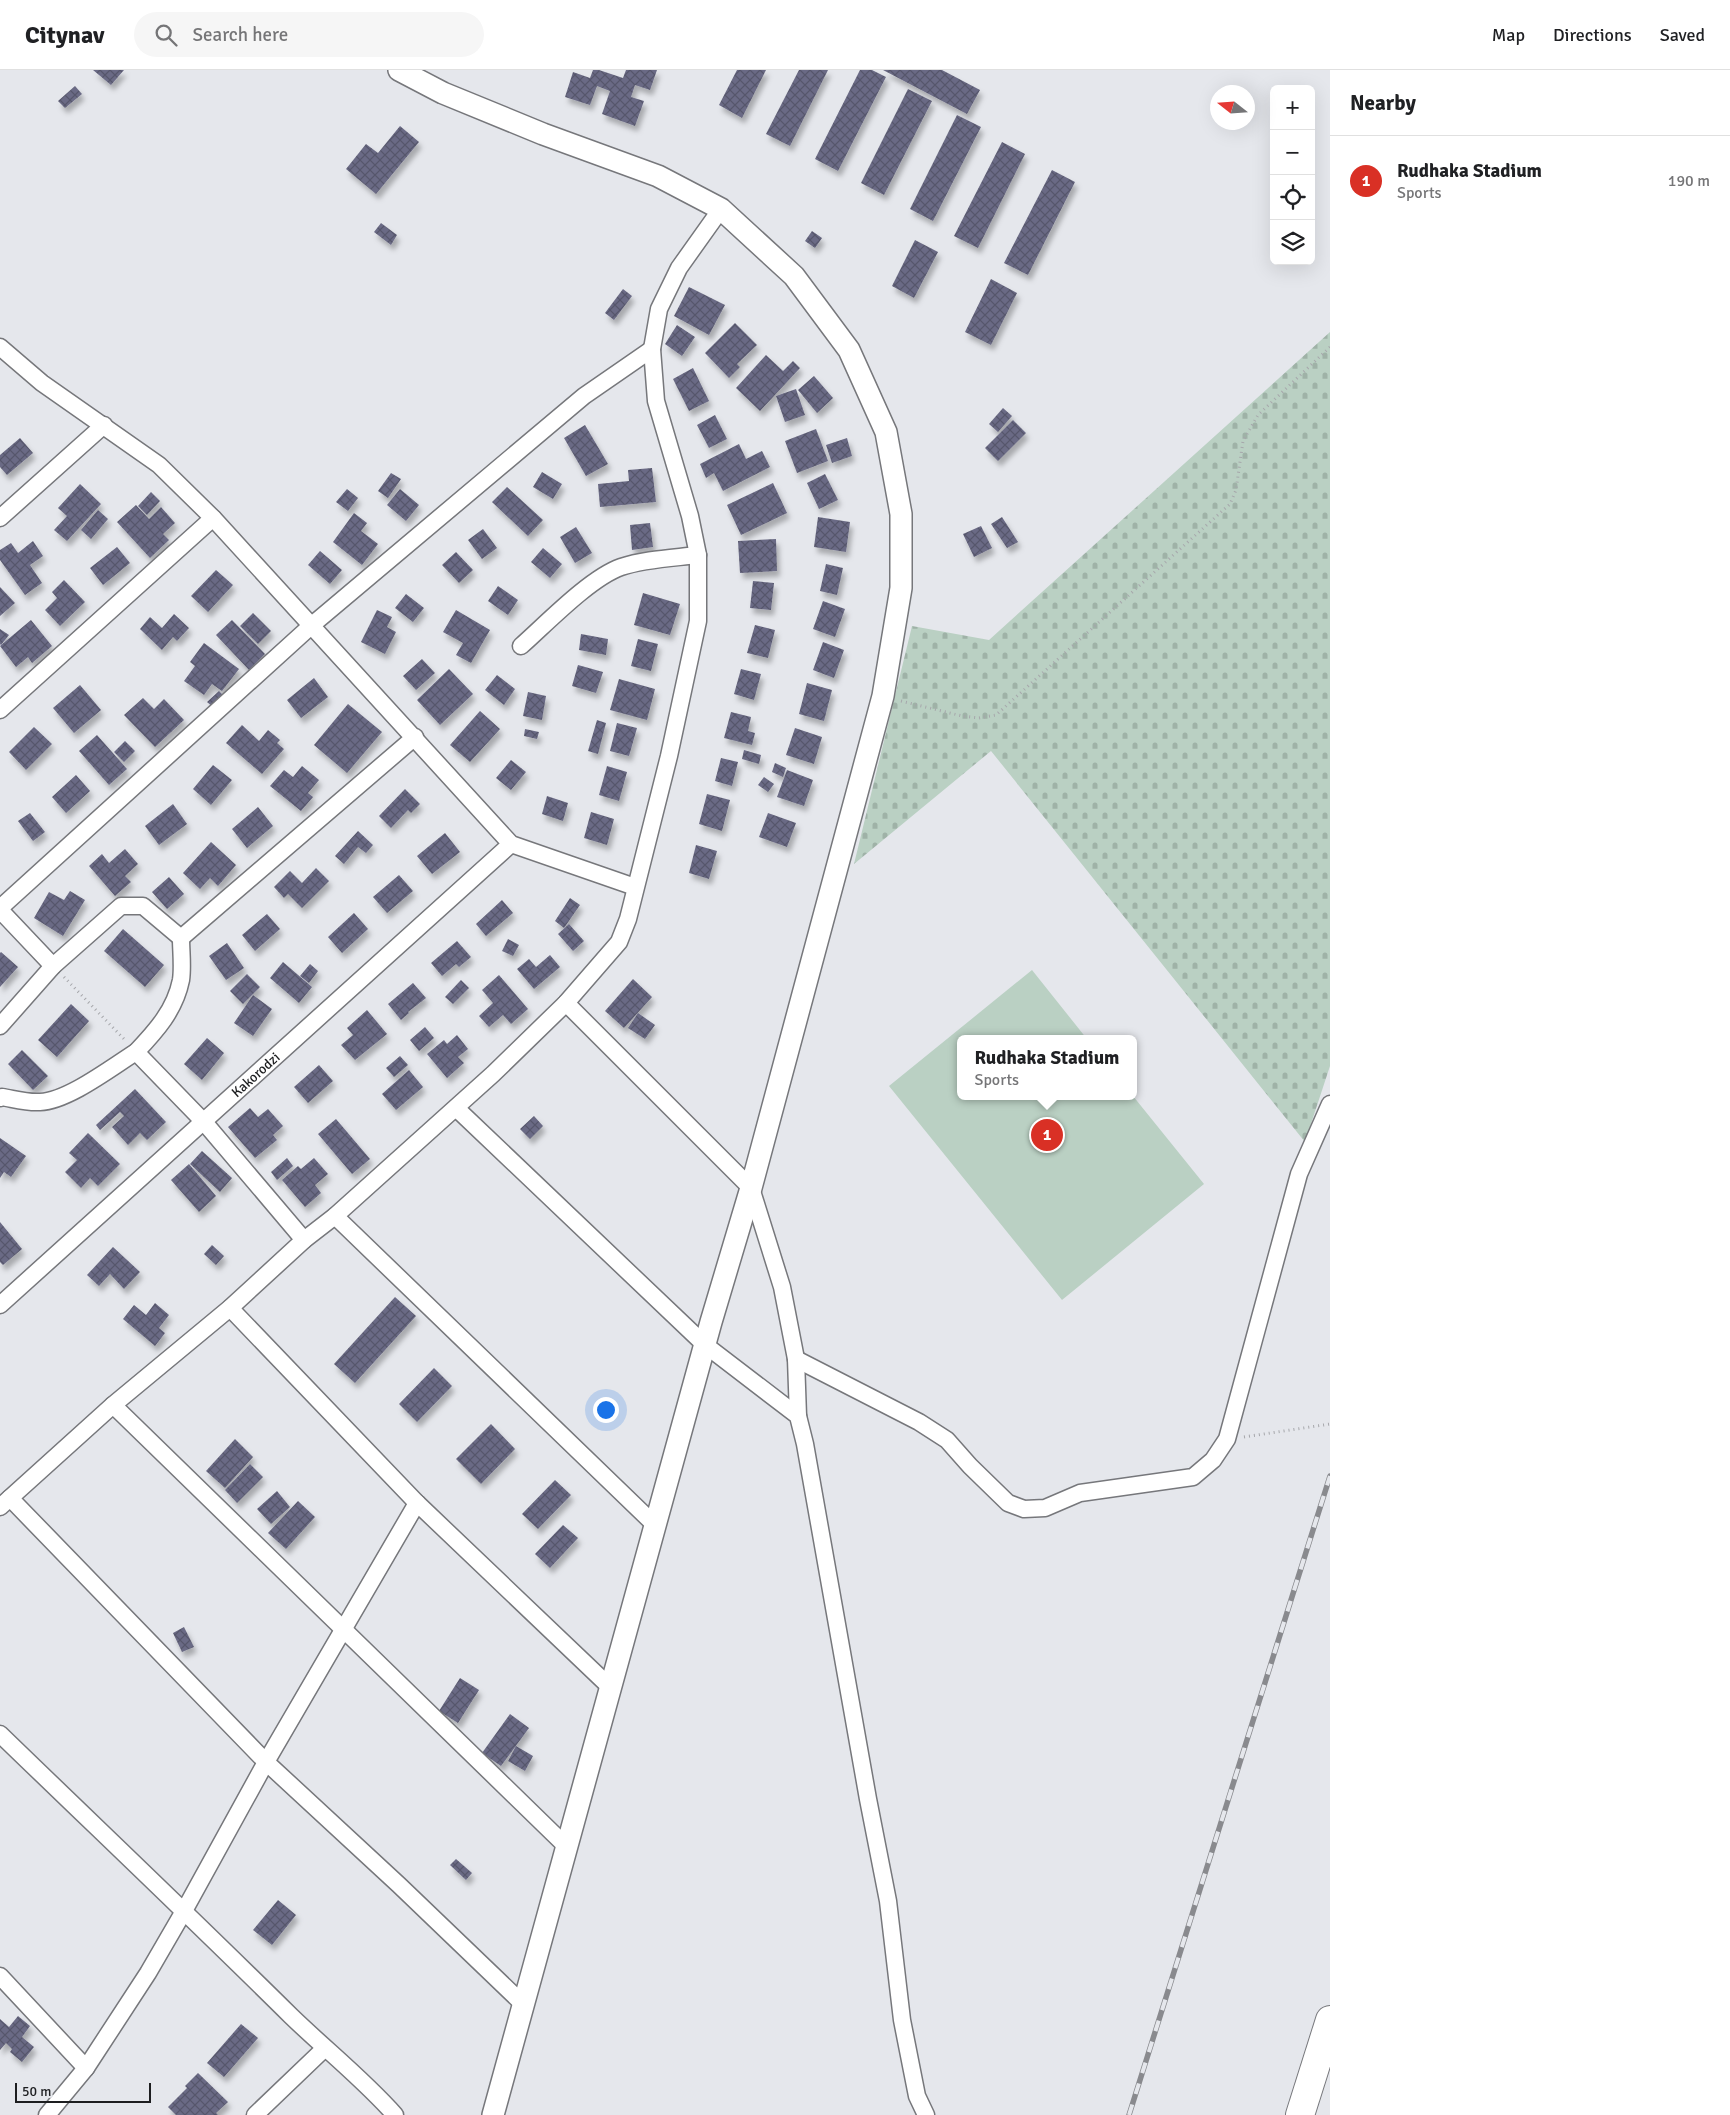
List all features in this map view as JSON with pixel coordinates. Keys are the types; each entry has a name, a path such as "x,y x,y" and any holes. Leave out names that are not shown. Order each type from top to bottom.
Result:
{"highway":[{"path":"1300,2115 1330,2020"}],"street":[{"path":"399,70 452,97 543,134 658,176 721,209 794,276 849,350 886,432 902,514 901,588 883,696 751,1188 704,1344 493,2115"},
{"path":"523,2004 399,1885 266,1762 5,1503 113,1405 230,1308 304,1240 335,1216 456,1108 566,1003 619,942 628,919 669,756 698,620 698,556 690,516 656,400 652,349 659,309 679,268 721,209"},
{"path":"0,347 42,383 159,465 213,518 511,844 636,887"},
{"path":"53,966 0,909 312,625 577,402 652,349"},
{"path":"0,518 104,425"},
{"path":"0,710 213,518"},
{"path":"521,646 598,579 621,567 698,556"},
{"path":"0,1096 41,1102 58,1098 136,1052 162,1024 174,1003 181,980 181,938 415,737"},
{"name":"Kakorodzi","path":"0,1305 511,844"},
{"path":"0,1026 53,966 121,906 143,906 181,938"},
{"path":"566,1003 751,1188 782,1287 796,1359 798,1416 806,1444 866,1790 888,1901 902,2020 917,2096 926,2115"},
{"path":"136,1052 204,1122 304,1240"},
{"path":"796,1359 919,1422 947,1440 970,1466 1008,1503 1024,1509 1045,1508 1080,1493 1193,1477 1213,1460 1227,1440 1299,1174 1330,1104"},
{"path":"456,1108 704,1344 798,1416"},
{"path":"335,1216 654,1525"},
{"path":"230,1308 416,1503 610,1687"},
{"path":"113,1405 566,1846"},
{"path":"47,2115 86,2068 148,1973 266,1762 416,1503"},
{"path":"0,1734 324,2049 381,2099 394,2115"},
{"path":"0,1976 86,2068"},
{"path":"255,2115 324,2049"}],"path":[{"path":"883,696 962,716 979,718 996,715 1230,504 1236,490 1243,441 1258,415 1330,347"},
{"path":"53,966 136,1052"},
{"path":"1227,1440 1330,1424"}],"green space":[{"path":"1330,332 1330,1066 1305,1142 991,751 854,864 912,626 989,640"},
{"path":"1032,970 1084,1035 957,1035 957,1100 1136,1100 1204,1184 1062,1300 889,1086"}],"building":[{"path":"93,70 124,70 111,85"},
{"path":"593,70 599,70 623,78 626,70 657,70 650,90 635,85 631,97 644,101 635,126 602,114 610,91 597,86 590,105 565,97 573,72 590,78"},
{"path":"737,70 766,70 742,118 719,105"},
{"path":"799,70 828,70 790,146 766,134"},
{"path":"860,70 872,70 886,77 838,171 815,159"},
{"path":"883,70 942,70 980,90 967,114"},
{"path":"75,86 82,94 65,108 58,101"},
{"path":"908,89 932,101 884,195 861,183"},
{"path":"957,115 981,127 933,221 910,209"},
{"path":"400,126 419,142 376,194 346,169 366,144 378,153"},
{"path":"1002,142 1025,154 978,248 954,236"},
{"path":"1052,170 1075,182 1028,275 1004,263"},
{"path":"381,223 397,235 391,245 374,232"},
{"path":"812,231 822,238 815,248 805,241"},
{"path":"915,240 938,252 914,298 892,286"},
{"path":"991,279 1017,293 991,345 965,332"},
{"path":"689,287 725,305 709,335 674,316"},
{"path":"623,289 632,296 614,320 605,313"},
{"path":"735,323 757,345 737,364 740,367 729,378 705,353"},
{"path":"677,325 695,337 682,356 665,344"},
{"path":"766,355 783,371 793,361 800,368 760,411 736,388"},
{"path":"693,368 709,401 689,411 673,379"},
{"path":"814,376 833,398 817,413 798,390"},
{"path":"796,389 805,415 785,422 776,396"},
{"path":"1003,408 1012,416 998,432 989,424"},
{"path":"715,415 727,439 709,448 697,425"},
{"path":"1013,420 1026,433 998,461 985,448"},
{"path":"585,425 608,464 586,476 564,438"},
{"path":"816,429 828,461 797,473 785,441"},
{"path":"20,438 33,453 7,475 0,467 0,455"},
{"path":"847,438 852,456 832,463 826,445"},
{"path":"739,444 746,459 762,451 770,467 723,491 714,473 706,478 700,464"},
{"path":"652,468 656,502 600,507 598,484 629,481 628,470"},
{"path":"542,472 562,484 553,499 533,487"},
{"path":"391,473 401,479 388,498 378,491"},
{"path":"825,474 838,500 819,509 807,483"},
{"path":"773,483 787,513 741,535 727,505"},
{"path":"80,484 101,504 67,541 54,530 67,516 58,508"},
{"path":"507,487 543,520 528,536 492,502"},
{"path":"347,489 358,498 348,511 336,502"},
{"path":"400,489 419,505 406,521 387,505"},
{"path":"151,492 160,501 147,515 138,506"},
{"path":"136,505 149,519 161,507 175,523 163,534 169,540 150,558 117,522"},
{"path":"98,510 108,519 91,539 81,530"},
{"path":"354,513 367,523 361,531 378,544 362,565 333,542"},
{"path":"818,517 850,522 846,552 814,547"},
{"path":"1002,517 1018,542 1007,548 991,524"},
{"path":"650,523 653,547 632,550 630,525"},
{"path":"981,526 992,548 974,557 963,534"},
{"path":"576,527 592,553 575,563 560,537"},
{"path":"483,529 497,548 482,559 468,540"},
{"path":"776,539 777,571 740,573 738,541"},
{"path":"33,541 43,556 30,565 42,583 25,595 0,560 0,550 11,543 18,553"},
{"path":"117,547 130,563 103,585 90,568"},
{"path":"543,548 562,564 550,578 531,562"},
{"path":"320,551 342,570 330,584 308,565"},
{"path":"456,552 473,570 459,583 442,565"},
{"path":"826,564 843,568 837,595 820,591"},
{"path":"216,570 233,585 208,612 191,596"},
{"path":"64,580 85,602 60,626 45,610 57,598 52,592"},
{"path":"753,581 774,583 771,610 750,608"},
{"path":"498,586 518,600 508,615 488,601"},
{"path":"0,587 15,603 0,616"},
{"path":"643,593 680,604 670,635 634,625"},
{"path":"406,594 424,608 413,622 395,608"},
{"path":"823,601 845,609 835,637 813,629"},
{"path":"377,610 392,617 387,627 396,632 385,654 361,642"},
{"path":"456,610 490,630 471,663 456,655 463,643 443,632"},
{"path":"253,613 271,631 258,644 240,626"},
{"path":"174,614 189,628 177,641 173,637 162,650 140,629 150,617 162,628"},
{"path":"31,620 52,646 32,663 28,657 16,667 0,646"},
{"path":"232,620 265,654 249,670 216,635"},
{"path":"755,625 775,630 768,658 747,653"},
{"path":"0,629 9,635 1,645 0,644"},
{"path":"581,634 608,639 606,655 579,650"},
{"path":"638,639 658,644 651,671 631,666"},
{"path":"823,642 844,650 834,678 813,670"},
{"path":"204,643 239,669 222,691 212,684 204,695 184,681 195,666 190,662"},
{"path":"422,659 435,673 416,690 403,676"},
{"path":"578,665 603,672 596,693 572,686"},
{"path":"449,669 473,694 440,725 417,700"},
{"path":"741,669 761,674 754,700 734,694"},
{"path":"497,675 515,689 504,705 485,690"},
{"path":"314,678 328,697 301,718 287,700"},
{"path":"619,679 655,689 647,720 610,710"},
{"path":"807,683 832,690 824,721 799,714"},
{"path":"80,685 101,710 74,733 53,708"},
{"path":"219,691 226,698 214,708 207,702"},
{"path":"528,692 546,696 542,720 523,716"},
{"path":"143,698 154,709 164,699 184,720 155,747 124,715"},
{"path":"348,704 382,732 347,773 314,745"},
{"path":"480,711 500,729 470,762 450,745"},
{"path":"731,712 751,717 748,731 755,733 752,745 724,738"},
{"path":"597,720 606,723 598,754 588,751"},
{"path":"617,723 637,728 629,756 610,751"},
{"path":"242,725 259,741 268,730 280,740 277,743 284,749 262,774 226,743"},
{"path":"34,727 52,744 26,770 9,752"},
{"path":"795,728 822,737 814,764 786,755"},
{"path":"525,729 539,732 537,739 524,736"},
{"path":"97,735 127,769 109,785 79,751"},
{"path":"125,741 135,751 124,762 114,752"},
{"path":"744,750 761,755 759,764 742,759"},
{"path":"721,758 738,762 732,786 715,781"},
{"path":"511,760 526,772 511,790 496,778"},
{"path":"775,763 786,768 783,777 772,772"},
{"path":"213,765 232,780 211,805 193,789"},
{"path":"302,766 319,780 308,793 313,797 301,811 270,786 284,770 293,777"},
{"path":"607,766 627,772 619,801 599,795"},
{"path":"787,770 813,780 804,806 777,797"},
{"path":"76,775 90,791 66,813 52,797"},
{"path":"764,777 774,784 768,792 758,785"},
{"path":"405,789 420,804 411,813 408,810 391,828 379,816"},
{"path":"707,794 730,800 722,831 699,824"},
{"path":"547,796 568,803 563,821 542,814"},
{"path":"173,804 187,824 159,845 145,826"},
{"path":"258,807 273,826 247,848 232,829"},
{"path":"591,812 614,819 607,845 584,838"},
{"path":"30,813 45,832 33,841 18,821"},
{"path":"768,813 796,823 787,847 759,837"},
{"path":"358,831 373,845 366,853 358,847 344,864 335,856"},
{"path":"445,833 460,852 432,874 417,856"},
{"path":"211,842 236,865 218,886 210,878 200,889 183,873"},
{"path":"696,845 717,851 709,879 689,873"},
{"path":"125,849 138,864 125,876 131,882 115,896 89,866 102,854 109,863"},
{"path":"316,868 329,881 302,908 288,894 284,898 274,887 290,871 302,883"},
{"path":"399,875 413,891 387,913 373,897"},
{"path":"169,877 184,894 167,909 152,892"},
{"path":"70,891 85,900 63,936 34,918 49,892 64,900"},
{"path":"570,898 580,905 564,928 555,921"},
{"path":"502,900 513,913 486,936 476,924"},
{"path":"354,913 368,929 342,953 328,937"},
{"path":"267,914 280,929 255,951 242,935"},
{"path":"569,924 584,941 573,951 558,934"},
{"path":"123,929 164,965 145,987 104,951"},
{"path":"508,939 519,945 513,956 502,951"},
{"path":"457,941 471,957 459,967 456,964 442,976 431,963"},
{"path":"227,943 244,968 226,980 209,956"},
{"path":"0,953 18,967 0,987"},
{"path":"550,955 560,967 534,989 517,969 529,959 536,967"},
{"path":"283,962 312,987 299,1003 270,978"},
{"path":"310,964 318,971 309,983 300,976"},
{"path":"247,974 260,987 243,1004 230,991"},
{"path":"499,975 528,1009 511,1024 503,1015 489,1027 479,1016 493,1003 482,990"},
{"path":"633,979 652,997 624,1028 605,1011"},
{"path":"461,980 469,988 453,1004 445,997"},
{"path":"413,983 426,998 401,1020 388,1004"},
{"path":"253,995 272,1009 253,1036 234,1023"},
{"path":"71,1004 89,1021 57,1057 38,1040"},
{"path":"367,1010 387,1034 355,1060 341,1045 353,1035 347,1028"},
{"path":"638,1013 655,1025 645,1039 628,1028"},
{"path":"425,1027 434,1038 419,1051 410,1040"},
{"path":"457,1035 468,1049 458,1057 464,1063 447,1078 427,1054 444,1040 447,1044"},
{"path":"207,1038 224,1053 202,1080 184,1064"},
{"path":"22,1050 48,1076 33,1090 8,1064"},
{"path":"400,1056 408,1065 394,1077 386,1068"},
{"path":"319,1065 333,1081 308,1103 294,1087"},
{"path":"409,1070 423,1087 396,1110 382,1094"},
{"path":"135,1089 166,1122 147,1140 140,1133 128,1145 112,1127 124,1116 120,1112 100,1130 96,1125"},
{"path":"250,1108 258,1117 268,1109 283,1126 273,1135 277,1140 255,1158 228,1127"},
{"path":"534,1116 543,1126 530,1139 520,1129"},
{"path":"336,1119 370,1159 352,1174 318,1134"},
{"path":"88,1133 120,1164 98,1186 90,1178 81,1188 65,1172 77,1160 69,1153"},
{"path":"0,1138 26,1156 11,1177 4,1172 0,1178"},
{"path":"202,1151 232,1178 220,1192 190,1164"},
{"path":"287,1158 293,1166 277,1180 271,1172"},
{"path":"314,1158 328,1174 315,1185 321,1193 305,1207 282,1180 298,1166 301,1169"},
{"path":"189,1164 216,1196 199,1212 171,1180"},
{"path":"0,1222 22,1249 3,1265 0,1262"},
{"path":"212,1245 224,1256 216,1265 204,1254"},
{"path":"113,1247 140,1272 124,1289 110,1274 99,1286 87,1275"},
{"path":"395,1297 416,1316 355,1383 334,1364"},
{"path":"155,1303 169,1315 159,1328 165,1333 155,1346 123,1319 134,1305 146,1315"},
{"path":"434,1368 452,1386 417,1422 399,1404"},
{"path":"491,1424 515,1449 481,1484 456,1459"},
{"path":"235,1439 253,1457 225,1488 206,1471"},
{"path":"250,1464 263,1477 237,1503 225,1490"},
{"path":"555,1480 571,1495 538,1529 522,1514"},
{"path":"277,1491 290,1507 271,1524 257,1509"},
{"path":"298,1501 315,1517 286,1549 268,1533"},
{"path":"563,1525 578,1538 550,1568 535,1554"},
{"path":"184,1627 194,1647 182,1652 173,1633"},
{"path":"460,1678 479,1690 458,1723 439,1711"},
{"path":"510,1714 529,1728 501,1766 482,1753"},
{"path":"516,1746 533,1756 525,1771 508,1761"},
{"path":"456,1859 472,1873 466,1880 450,1865"},
{"path":"278,1900 296,1915 272,1945 253,1930"},
{"path":"18,2016 30,2026 22,2037 34,2047 22,2062 10,2052 12,2049 6,2043 0,2050 0,2019 9,2027"},
{"path":"241,2024 258,2038 224,2077 207,2063"},
{"path":"198,2073 228,2102 216,2113 218,2115 176,2115 168,2107 187,2088 185,2086"}],"railway":[{"path":"1129,2115 1330,1476"}],"place":[{"name":"Rudhaka Stadium","path":"1047,1135"}]}
